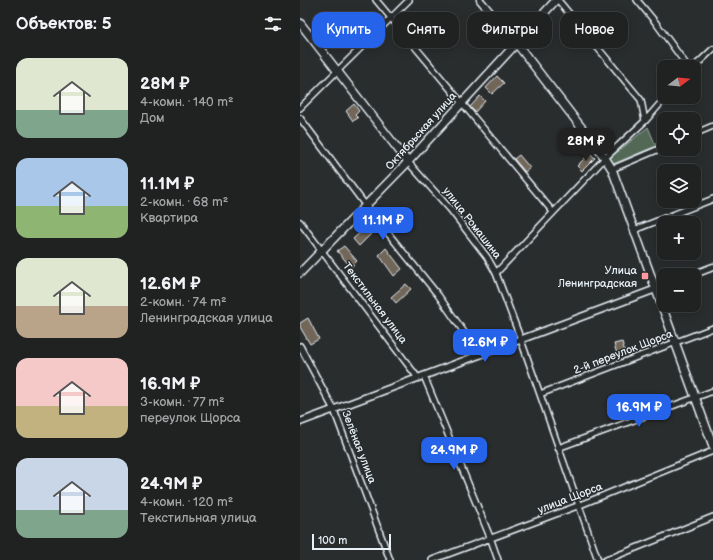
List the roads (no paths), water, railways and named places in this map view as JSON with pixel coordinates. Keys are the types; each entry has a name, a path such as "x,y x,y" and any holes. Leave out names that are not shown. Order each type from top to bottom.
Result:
{"main road":[{"name":"Октябрьская улица","path":"546,12 557,0"},
{"name":"улица Ромашина","path":"300,23 408,162"},
{"name":"Октябрьская улица","path":"300,273 408,162 513,48"},
{"path":"520,48 612,169 655,290 697,398 713,446"}],"street":[{"path":"376,0 553,212"},
{"path":"300,108 410,0"},
{"path":"480,0 490,12"},
{"path":"557,0 641,100 645,121"},
{"path":"637,0 683,60"},
{"path":"701,60 713,49"},
{"path":"496,273 604,158 645,121 660,104"},
{"path":"300,118 366,206 438,295 480,355"},
{"path":"701,131 713,126"},
{"path":"612,169 657,150"},
{"name":"улица Ромашина","path":"408,162 450,209 487,256 496,273 558,448 580,505 598,560"},
{"path":"634,230 713,199"},
{"name":"Текстильная улица","path":"300,222 421,377 490,537 498,560"},
{"path":"701,272 713,267"},
{"path":"300,422 655,290"},
{"name":"2-й переулок Щорса","path":"540,394 713,328"},
{"name":"Зелёная улица","path":"300,346 334,410 390,560"},
{"path":"558,448 713,391"},
{"name":"улица Щорса","path":"432,560 490,537 580,505 713,451"},
{"path":"606,560 713,517"}],"place":[{"name":"Улица Ленинградская","path":"645,276"}]}
